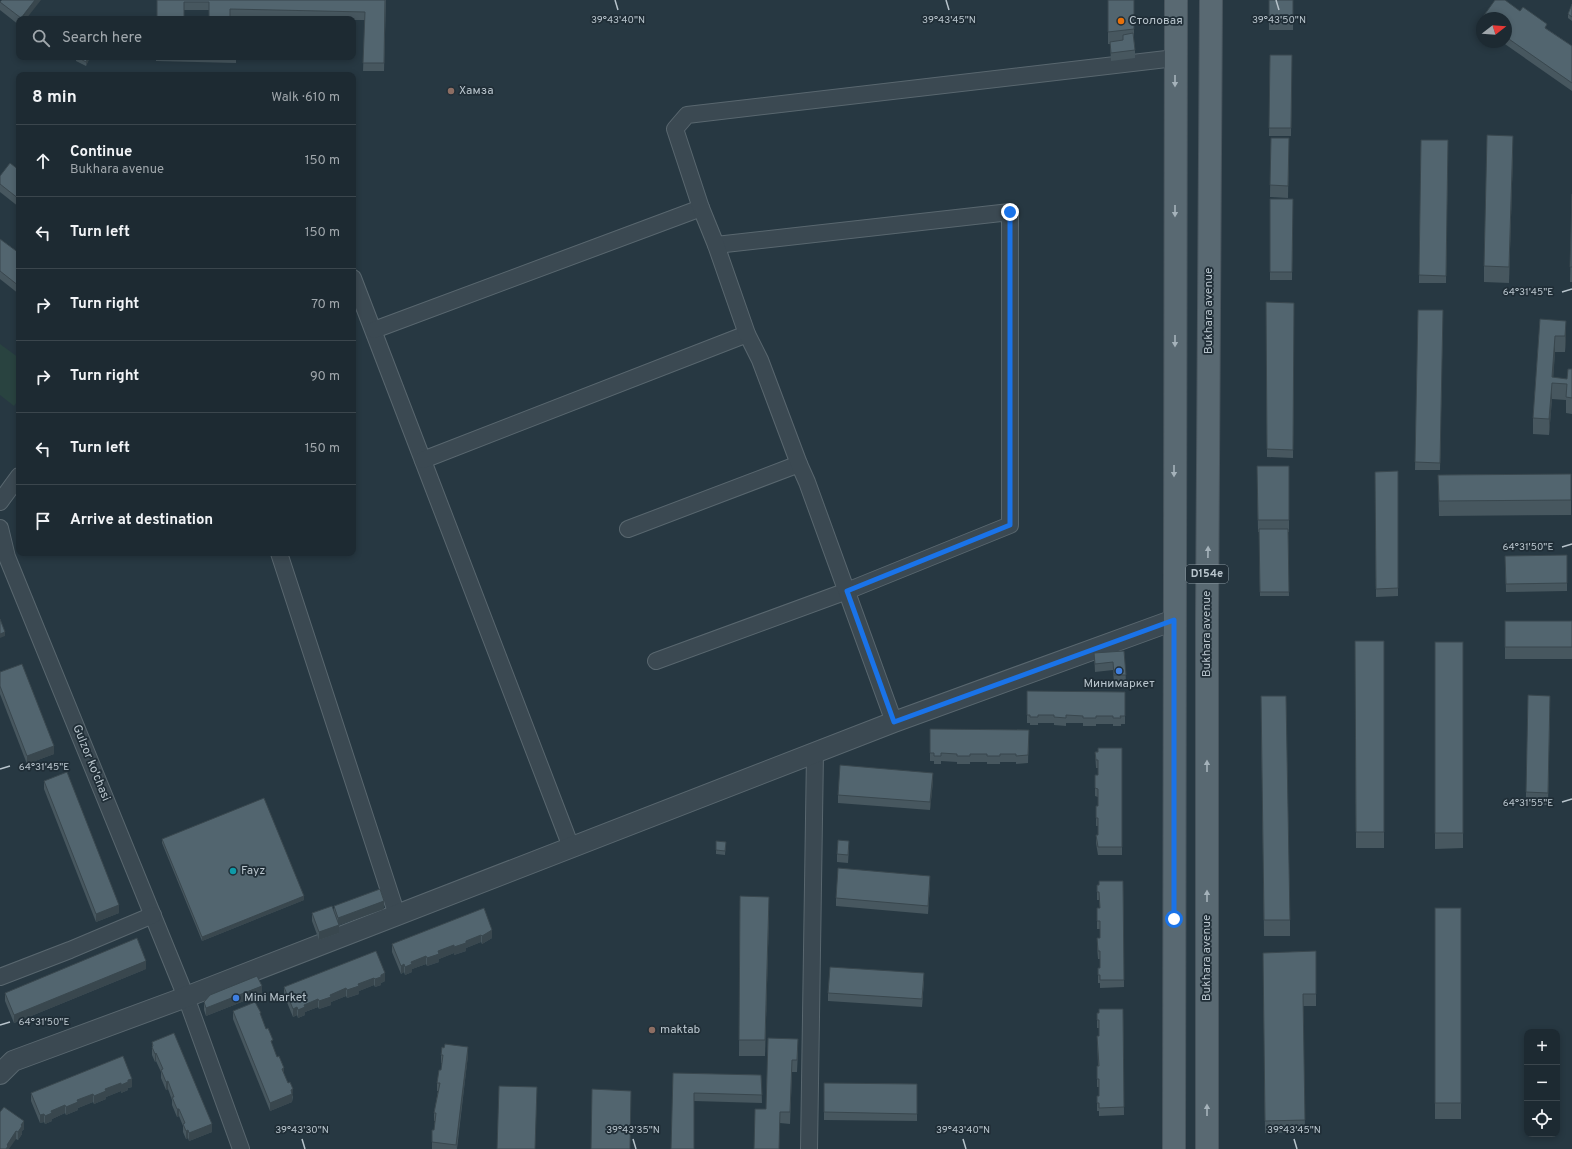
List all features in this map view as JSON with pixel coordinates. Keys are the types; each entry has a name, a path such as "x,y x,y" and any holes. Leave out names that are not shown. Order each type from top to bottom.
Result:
{"main road":[{"name":"D154e","path":"1174,1149 1176,0"},
{"name":"Bukhara avenue","path":"1207,1149 1207,613 1211,0"}],"street":[{"path":"894,722 807,482 760,360 747,334 716,245 701,208 675,129 687,115 1175,58"},
{"path":"374,330 701,208"},
{"path":"656,661 847,591 1010,525 1010,212 716,245"},
{"path":"356,285 571,847"},
{"path":"423,460 747,334"},
{"path":"628,529 799,464"},
{"path":"0,502 16,480"},
{"name":"Gulzor ko'chasi","path":"0,528 7,557 186,997 241,1149"},
{"path":"279,556 397,915"},
{"path":"0,1074 13,1061 186,997 894,722 1174,620"},
{"path":"809,1149 815,753"},
{"path":"0,977 70,950 153,915"}],"green space":[{"path":"0,344 16,356 16,403 14,406 0,395"}],"building":[{"path":"2,0 35,0 23,16 18,16 0,2"},
{"path":"157,0 385,0 384,63 363,63 365,12 230,9 230,16 209,16 209,2 184,2 184,16 157,16"},
{"name":"Столовая","path":"1108,0 1134,0 1134,29 1108,32"},
{"path":"1269,0 1293,0 1293,22 1269,22"},
{"path":"1495,0 1505,0 1520,11 1523,7 1547,24 1545,28 1572,46 1572,83 1512,41 1512,12 1486,12"},
{"path":"1572,4 1572,17 1568,14"},
{"path":"1133,33 1135,50 1111,53 1110,42 1123,40 1123,35"},
{"path":"1270,55 1292,55 1291,128 1269,128"},
{"path":"1487,135 1513,136 1509,267 1484,266"},
{"path":"1271,138 1289,138 1288,186 1270,185"},
{"path":"1421,140 1448,140 1446,276 1419,275"},
{"path":"10,163 16,168 16,197 0,184 0,176"},
{"path":"1572,194 1572,267 1570,267"},
{"path":"1270,199 1293,199 1292,272 1270,272"},
{"path":"0,239 16,251 16,284 0,271"},
{"path":"1266,302 1294,303 1293,450 1267,449"},
{"path":"1418,310 1443,310 1440,463 1415,462"},
{"path":"1540,319 1566,321 1565,336 1555,336 1552,377 1567,379 1568,369 1572,369 1572,398 1566,397 1567,384 1552,383 1549,419 1533,418"},
{"path":"1257,466 1289,466 1289,520 1258,520"},
{"path":"1398,471 1398,588 1376,589 1375,472"},
{"path":"1571,474 1571,500 1439,501 1438,475"},
{"path":"1259,529 1288,529 1289,592 1260,592"},
{"path":"1567,555 1567,583 1506,584 1505,556"},
{"path":"0,619 5,632 0,634"},
{"path":"1505,621 1572,621 1572,647 1505,647"},
{"path":"1355,641 1384,641 1384,832 1356,832"},
{"path":"1435,642 1463,642 1463,833 1435,833"},
{"path":"1124,651 1126,675 1114,675 1113,662 1095,664 1094,653"},
{"path":"22,664 54,746 27,756 0,686 0,672"},
{"path":"1027,691 1125,692 1125,716 1120,716 1121,718 1113,718 1113,716 1096,716 1096,718 1083,718 1083,716 1066,715 1066,718 1054,717 1054,715 1038,715 1038,717 1030,717 1030,715 1027,715"},
{"path":"1528,695 1550,696 1548,793 1526,792"},
{"path":"1261,696 1286,696 1290,920 1264,920"},
{"path":"930,729 1029,730 1028,755 1016,756 1016,754 1000,754 1000,756 987,756 987,754 970,754 970,756 957,756 957,754 941,753 941,756 934,756 934,753 930,753"},
{"path":"1098,748 1122,748 1122,847 1098,847 1096,835 1098,835 1098,818 1096,818 1096,806 1098,806 1098,789 1095,788 1095,775 1098,775 1098,760 1096,760 1095,752 1098,752"},
{"path":"840,765 933,773 930,802 838,795"},
{"path":"67,772 119,905 96,914 44,781"},
{"name":"Fayz","path":"264,798 304,896 202,937 162,839"},
{"path":"838,840 849,841 848,855 837,854"},
{"path":"716,841 726,842 725,851 716,850"},
{"path":"838,868 930,876 928,906 836,898"},
{"path":"1099,881 1123,881 1124,980 1100,980 1100,975 1098,975 1098,968 1100,968 1100,951 1098,951 1097,938 1100,938 1100,921 1097,921 1097,908 1100,908 1097,885 1099,885"},
{"path":"380,889 384,901 338,918 334,906"},
{"path":"740,896 769,897 765,1040 739,1040"},
{"path":"332,906 339,925 319,932 312,913"},
{"path":"484,908 492,930 482,936 481,935 466,941 466,943 454,947 454,945 438,951 439,954 427,958 426,956 411,962 412,964 405,967 404,964 401,966 392,944"},
{"path":"1435,908 1461,908 1461,1103 1435,1103"},
{"path":"137,938 146,961 14,1015 5,993"},
{"path":"376,951 385,973 381,975 381,977 358,984 359,986 347,990 346,988 330,995 331,997 319,1001 318,999 304,1005 305,1007 298,1010 297,1007 293,1009 284,987"},
{"path":"1316,951 1316,994 1303,994 1305,1120 1265,1121 1263,953"},
{"path":"830,967 924,973 922,999 828,993"},
{"path":"257,976 262,986 206,1008 204,1002 210,995"},
{"path":"255,1002 261,1013 266,1029 268,1028 273,1040 271,1041 277,1057 279,1056 284,1068 282,1069 288,1083 290,1082 293,1089 291,1090 292,1094 270,1103 233,1011"},
{"path":"1099,1009 1123,1009 1124,1107 1099,1108 1099,1103 1097,1103 1097,1096 1099,1096 1099,1079 1097,1079 1097,1066 1099,1066 1097,1036 1099,1036 1099,1020 1097,1020 1097,1013 1099,1013"},
{"path":"174,1033 212,1124 189,1133 188,1130 186,1131 183,1124 185,1123 172,1097 174,1097 168,1081 166,1082 161,1070 163,1069 152,1047 152,1042"},
{"path":"768,1038 798,1039 797,1060 792,1060 790,1112 780,1112 779,1149 754,1149 755,1109 766,1109"},
{"path":"445,1044 468,1047 456,1145 432,1142 432,1130 434,1130 436,1113 434,1113 440,1083 437,1083 439,1070 441,1070 443,1055 441,1055 442,1047 444,1048"},
{"path":"123,1056 132,1079 128,1080 128,1082 105,1089 106,1091 94,1096 93,1094 77,1100 78,1102 66,1107 65,1105 51,1111 52,1113 45,1116 44,1114 40,1115 31,1093"},
{"path":"673,1073 761,1075 762,1095 694,1093 694,1149 671,1149"},
{"path":"824,1083 917,1084 917,1114 824,1112"},
{"path":"499,1086 537,1087 535,1149 497,1149"},
{"path":"592,1089 631,1091 630,1149 591,1149"},
{"path":"4,1107 24,1121 18,1132 16,1131 7,1145 8,1146 6,1149 0,1149 0,1112"}],"place":[{"name":"Столовая","path":"1121,21"},
{"name":"Хамза","path":"451,91"},
{"name":"Минимаркет","path":"1119,671"},
{"name":"Fayz","path":"233,871"},
{"name":"Mini Market","path":"236,998"},
{"name":"maktab","path":"652,1030"}],"route":[{"path":"1010,212 1010,525 847,591 894,722 1174,620 1174,919"}]}
